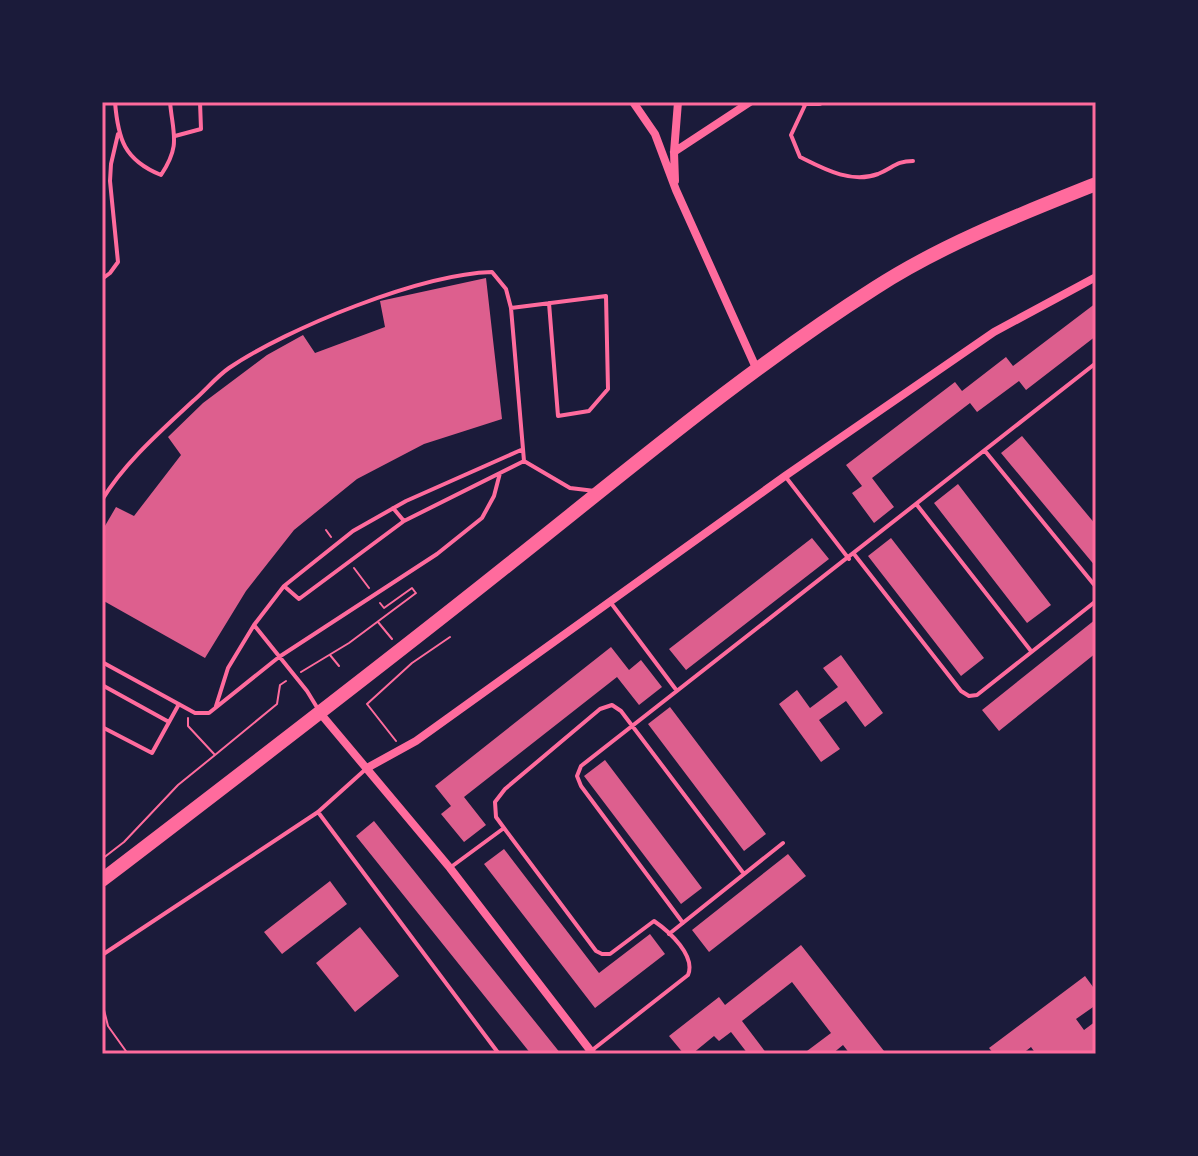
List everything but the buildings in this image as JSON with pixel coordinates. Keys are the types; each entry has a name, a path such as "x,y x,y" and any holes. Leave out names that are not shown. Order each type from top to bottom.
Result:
{"highway":[{"path":"102,880 757,370 876,287 975,233 1096,184"}],"street":[{"path":"633,102 655,134 676,190 757,370"},
{"path":"676,190 674,152 678,102"},
{"path":"674,152 750,102"},
{"path":"805,103 819,102"},
{"path":"367,768 403,749 785,476 994,332 1096,277"},
{"path":"320,713 450,868 592,1053"}],"lane":[{"path":"102,279 118,262 110,181 118,134 115,102"},
{"path":"118,134 141,167 161,175 172,157 175,136 170,102"},
{"path":"175,136 201,129 200,102"},
{"path":"805,103 791,135 800,157 830,172 860,178 879,174 900,161 913,161"},
{"path":"102,500 158,434 228,369 294,333 378,298 465,273 492,272 506,289 511,308 524,461 570,488 598,491"},
{"path":"511,308 549,303 606,296 608,389 589,411 558,416 549,303"},
{"path":"683,923 581,786 577,776 581,766 1096,363"},
{"path":"216,707 228,668 254,625 284,586 353,531 393,508 521,450"},
{"path":"985,451 1096,587"},
{"path":"284,586 299,599 404,521 524,461"},
{"path":"102,662 195,713 209,713 279,657 437,554 482,518 494,496 500,473"},
{"path":"785,476 849,559"},
{"path":"917,505 1032,651"},
{"path":"393,508 404,521"},
{"path":"854,554 961,691 969,696 977,695 1096,601"},
{"path":"610,601 677,691"},
{"path":"254,625 320,713"},
{"path":"102,685 169,722"},
{"path":"102,727 152,753 179,704"},
{"path":"592,1053 688,975 692,967 690,958 654,921 610,954 596,951 496,817 495,802 505,789 600,709 612,705 621,711 744,874"},
{"path":"102,955 318,812 367,768"},
{"path":"318,812 499,1054"},
{"path":"450,868 504,828"},
{"path":"669,934 783,843"}],"path":[{"path":"326,530 337,544"},
{"path":"102,859 124,842 178,785 277,704 280,685 329,655 416,593 412,588 384,608 350,562"},
{"path":"403,749 367,704 412,663 450,637"},
{"path":"329,655 339,666"},
{"path":"365,699 369,702"},
{"path":"188,709 188,726 215,755"},
{"path":"102,1002 108,1026 128,1054"}]}
